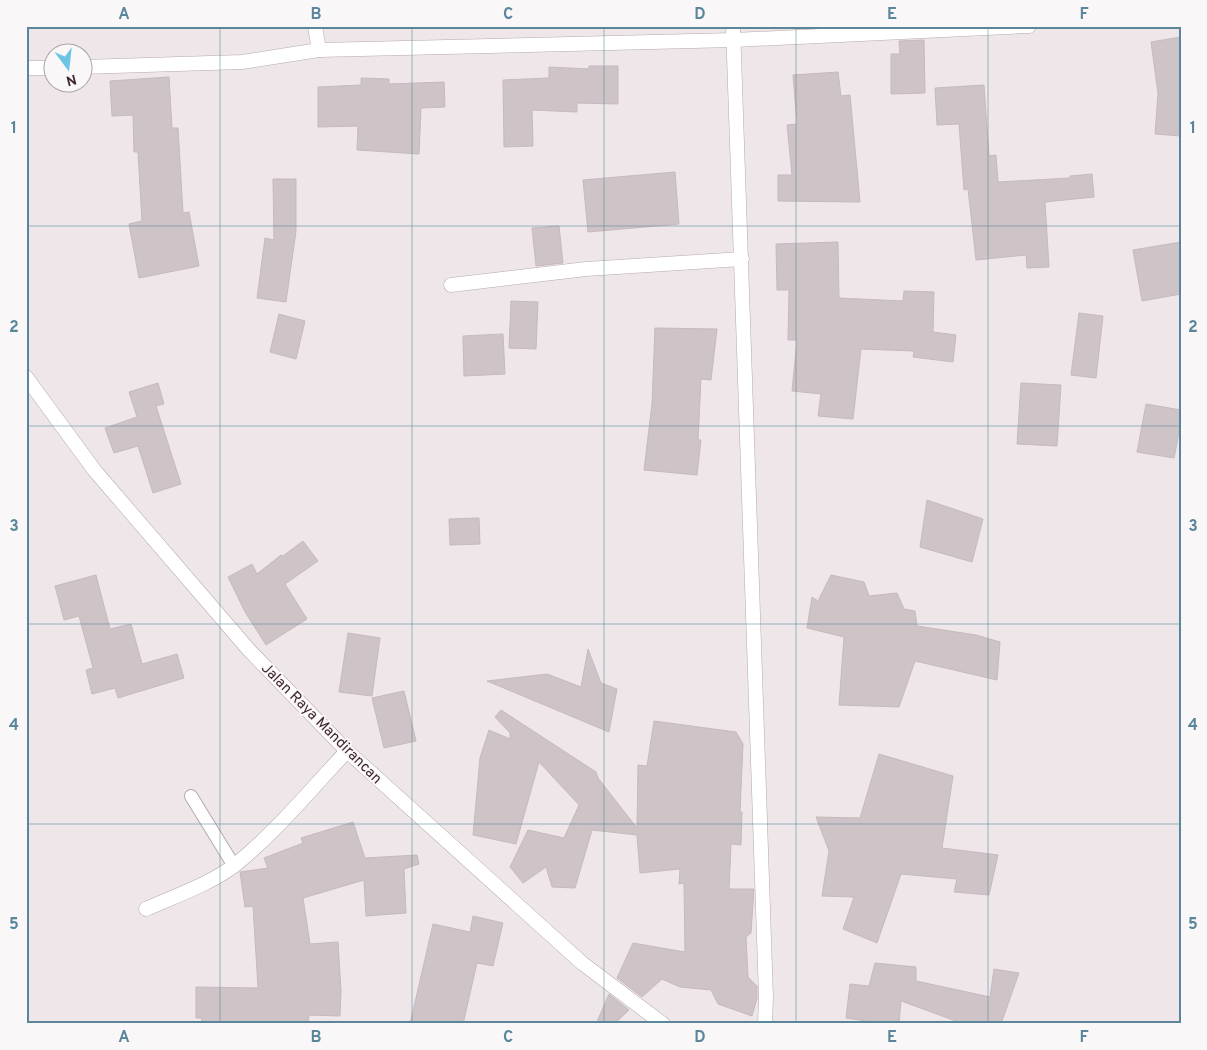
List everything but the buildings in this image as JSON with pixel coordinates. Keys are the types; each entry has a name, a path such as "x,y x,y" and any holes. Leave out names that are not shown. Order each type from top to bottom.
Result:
{"street":[{"path":"315,26 319,50"},
{"path":"92,67 242,62 319,50 734,33 1029,26"},
{"path":"734,33 766,987 765,1024"},
{"path":"26,68 42,68"},
{"path":"451,285 586,269 742,259"},
{"name":"Jalan Raya Mandirancan","path":"27,377 95,471 242,643 347,751 582,963 663,1024"},
{"path":"146,910 210,880 234,866 280,823 347,751"}],"lane":[{"path":"191,796 234,866"}]}
